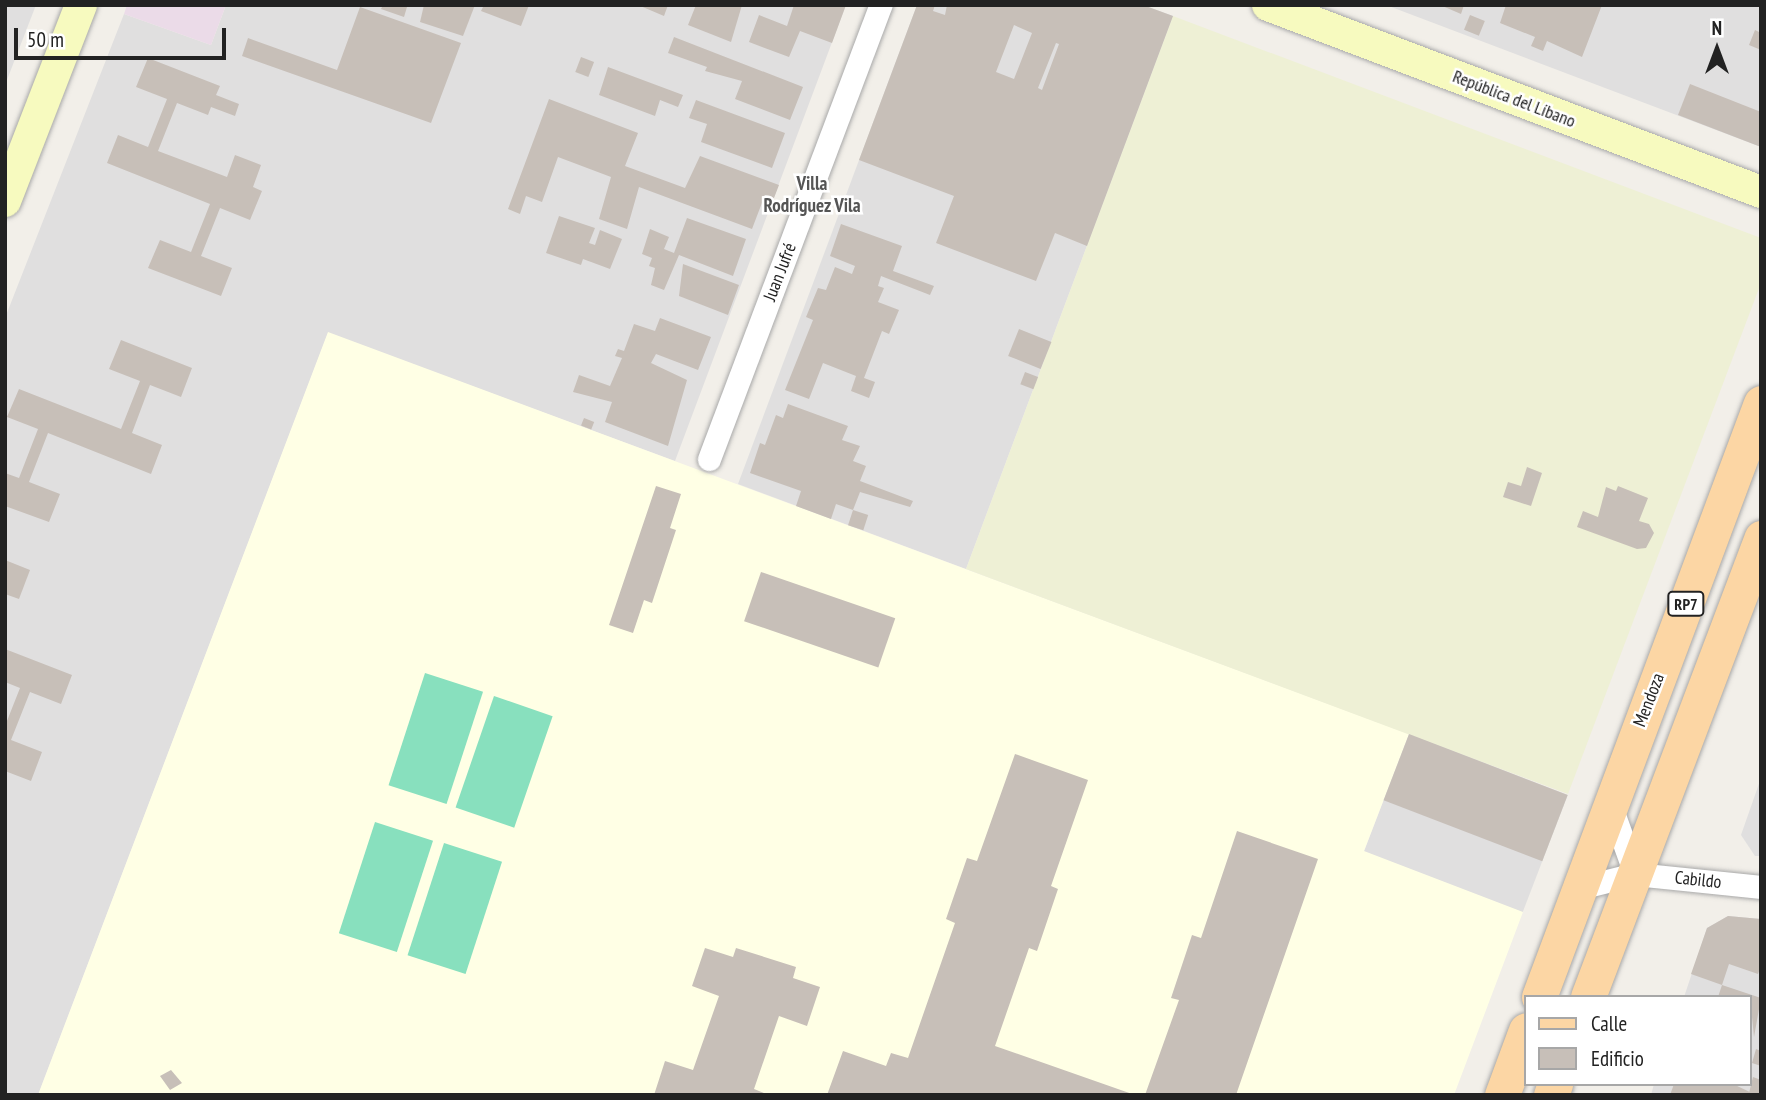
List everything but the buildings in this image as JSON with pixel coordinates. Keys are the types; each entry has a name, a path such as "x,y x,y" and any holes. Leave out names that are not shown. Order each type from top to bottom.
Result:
{"main road":[{"path":"5,201 81,5"},
{"name":"República del Líbano","path":"1268,5 1761,192"},
{"name":"Mendoza","path":"1540,995 1761,403"},
{"name":"RP7","path":"1589,995 1761,538"},
{"path":"1502,1095 1524,1035"}],"street":[{"name":"Juan Jufré","path":"709,459 881,5"},
{"path":"1611,804 1635,874"},
{"name":"Cabildo","path":"1579,888 1635,874 1761,887"}],"shaded area":[{"path":"5,5 36,5 5,85"},
{"path":"127,5 226,5 211,45 124,14"},
{"path":"226,5 846,5 675,461 328,333 38,1095 5,1095 5,318 124,14 211,45"},
{"path":"917,5 1143,5 1173,16 966,569 738,484"},
{"path":"1386,5 1761,5 1761,147 1539,63"},
{"path":"1173,16 1761,238 1761,283 1568,794 966,569"},
{"path":"328,332 1409,734 1364,851 1523,912 1454,1095 38,1095"},
{"path":"1409,734 1568,795 1523,913 1364,852"},
{"path":"1761,778 1761,856 1755,856 1741,835"},
{"path":"1728,916 1761,919 1761,1095 1651,1095 1653,1086 1752,1086 1752,995 1685,995 1707,928"}],"green space":[{"path":"425,673 483,692 447,804 389,785"},
{"path":"494,696 553,716 514,828 456,808"},
{"path":"375,822 433,841 397,952 339,933"},
{"path":"444,843 502,862 466,974 408,955"}],"district":[{"name":"Villa Rodríguez Vila","path":"812,195"}]}
